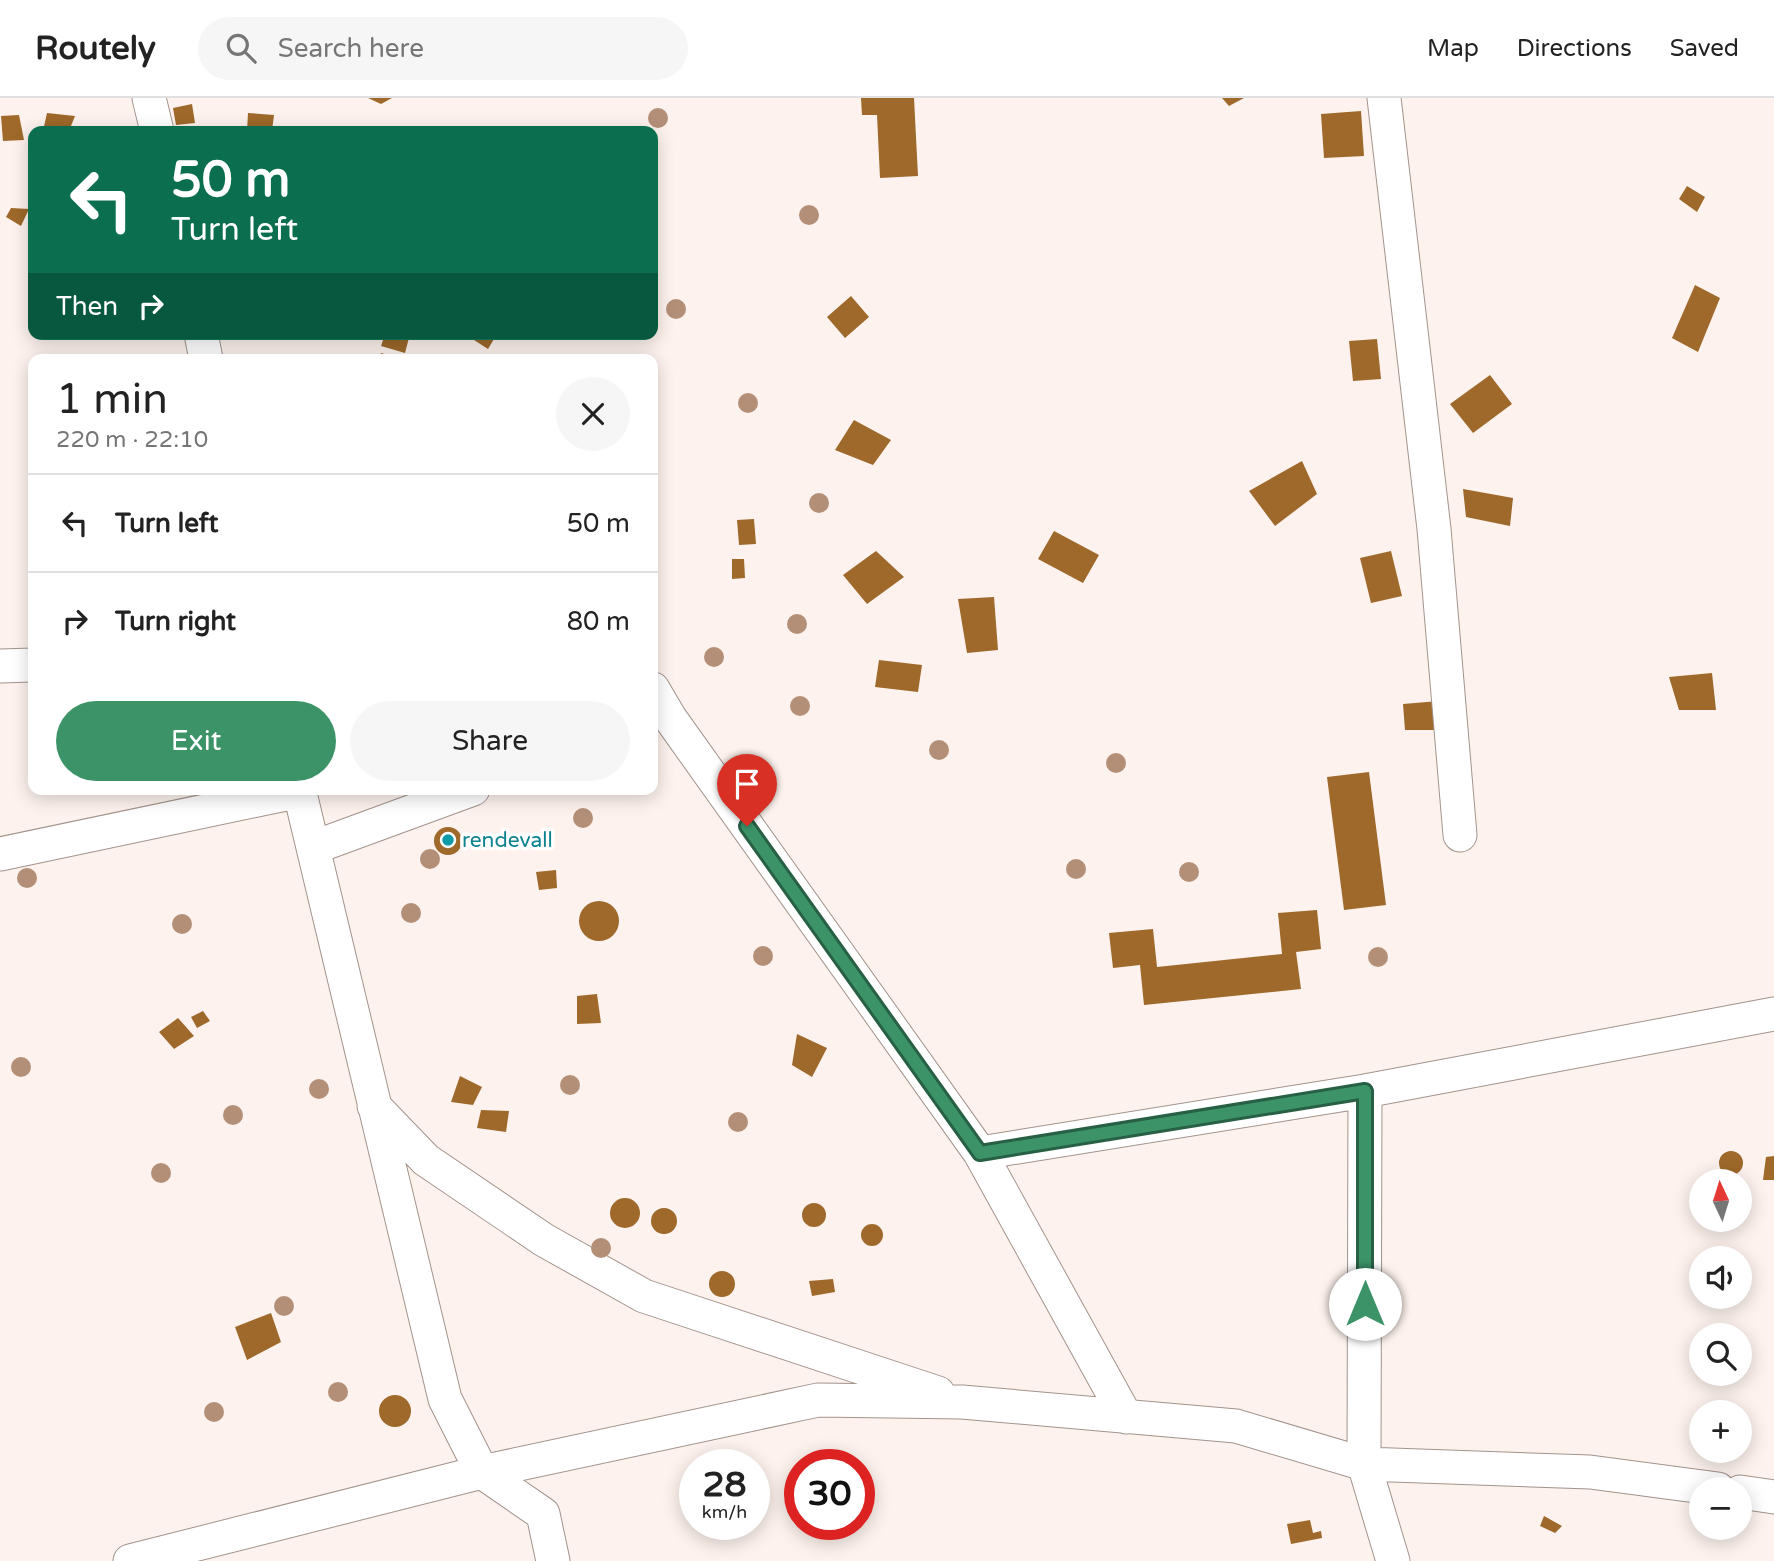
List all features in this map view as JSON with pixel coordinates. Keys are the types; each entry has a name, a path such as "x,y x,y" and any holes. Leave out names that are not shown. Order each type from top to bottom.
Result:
{"street":[{"path":"149,98 155,126"},
{"path":"1384,98 1434,530 1460,835"},
{"path":"0,666 28,665"},
{"path":"661,721 980,1153 1126,1417"},
{"path":"0,854 276,795"},
{"path":"300,795 315,846 445,1399 482,1472 543,1514 553,1561"},
{"path":"315,846 456,795"},
{"path":"980,1153 1365,1091 1774,1014"},
{"path":"1365,1091 1364,1464 1393,1561"},
{"path":"374,1106 426,1160 544,1240 644,1296 962,1402"},
{"path":"130,1561 482,1472 818,1400 962,1402 1236,1426 1364,1464 1590,1472 1689,1485"},
{"path":"1752,1494 1774,1497"}],"building":[{"path":"368,98 392,98 381,104"},
{"path":"861,98 914,98 918,176 880,178 877,115 862,115"},
{"path":"1222,98 1244,98 1229,106"},
{"path":"192,104 195,123 176,125 173,108"},
{"path":"1361,111 1364,156 1324,158 1321,114"},
{"path":"47,113 75,116 71,126 44,126"},
{"path":"248,113 274,115 273,126 247,126"},
{"path":"19,115 24,140 3,141 1,116"},
{"path":"1687,186 1705,197 1697,212 1679,199"},
{"path":"11,208 28,209 21,226 6,217"},
{"path":"1695,285 1720,298 1698,352 1672,338"},
{"path":"851,296 869,317 845,338 827,317"},
{"path":"1377,339 1381,379 1353,381 1349,341"},
{"path":"383,340 408,340 405,353 381,346"},
{"path":"474,340 493,340 488,349"},
{"path":"1490,375 1512,404 1473,433 1450,404"},
{"path":"854,420 891,440 873,465 835,450"},
{"path":"1302,461 1317,494 1275,526 1249,491"},
{"path":"1463,489 1513,498 1510,526 1466,517"},
{"path":"754,519 756,544 739,545 737,520"},
{"path":"1054,531 1099,555 1083,583 1038,559"},
{"path":"876,551 904,577 867,604 843,575"},
{"path":"1391,551 1402,596 1371,603 1360,558"},
{"path":"732,559 744,559 745,578 732,579"},
{"path":"994,597 998,650 967,653 958,599"},
{"path":"879,660 922,665 918,692 875,687"},
{"path":"1712,673 1716,710 1679,710 1669,677"},
{"path":"1439,701 1440,730 1405,730 1403,704"},
{"path":"1369,772 1386,905 1344,910 1327,777"},
{"name":"rendevall","path":"448,827 458,831 462,841 458,851 448,855 438,851 434,841 438,831"},
{"path":"556,870 557,888 539,890 536,872"},
{"path":"599,901 607,902 613,907 618,913 618,929 613,935 607,940 599,941 591,940 585,935 580,929 579,921 580,913 585,907 591,902"},
{"path":"1317,910 1321,949 1296,952 1301,989 1144,1005 1140,965 1113,968 1109,933 1153,929 1157,967 1282,954 1278,913"},
{"path":"597,994 601,1023 577,1024 577,996"},
{"path":"203,1011 210,1021 197,1028 191,1017"},
{"path":"178,1018 194,1036 174,1049 159,1032"},
{"path":"797,1034 827,1048 812,1077 792,1065"},
{"path":"460,1076 482,1087 473,1105 451,1102"},
{"path":"481,1110 509,1111 506,1132 477,1128"},
{"path":"1727,1152 1735,1152 1742,1159 1740,1169 1720,1167 1720,1159"},
{"path":"1774,1156 1774,1180 1763,1180 1766,1157"},
{"path":"625,1198 631,1199 639,1207 639,1219 631,1227 625,1228 619,1227 611,1219 610,1213 611,1207 619,1199"},
{"path":"814,1203 822,1207 826,1215 822,1223 814,1227 806,1223 802,1215 806,1207"},
{"path":"664,1208 673,1212 677,1221 673,1230 664,1234 655,1230 651,1221 655,1212"},
{"path":"872,1224 880,1227 883,1235 880,1243 872,1246 864,1243 861,1235 864,1227"},
{"path":"722,1271 731,1275 735,1284 731,1293 722,1297 713,1293 709,1284 713,1275"},
{"path":"833,1279 835,1292 812,1296 809,1281"},
{"path":"271,1313 281,1342 247,1360 235,1327"},
{"path":"395,1395 406,1400 411,1411 406,1422 395,1427 384,1422 379,1411 384,1400"},
{"path":"1544,1516 1562,1526 1555,1533 1540,1526"},
{"path":"1310,1520 1313,1533 1321,1531 1322,1538 1291,1544 1287,1524"}],"place":[{"name":"rendevall","path":"448,840"}],"route":[{"path":"747,826 980,1153 1365,1091 1365,1304"}]}
